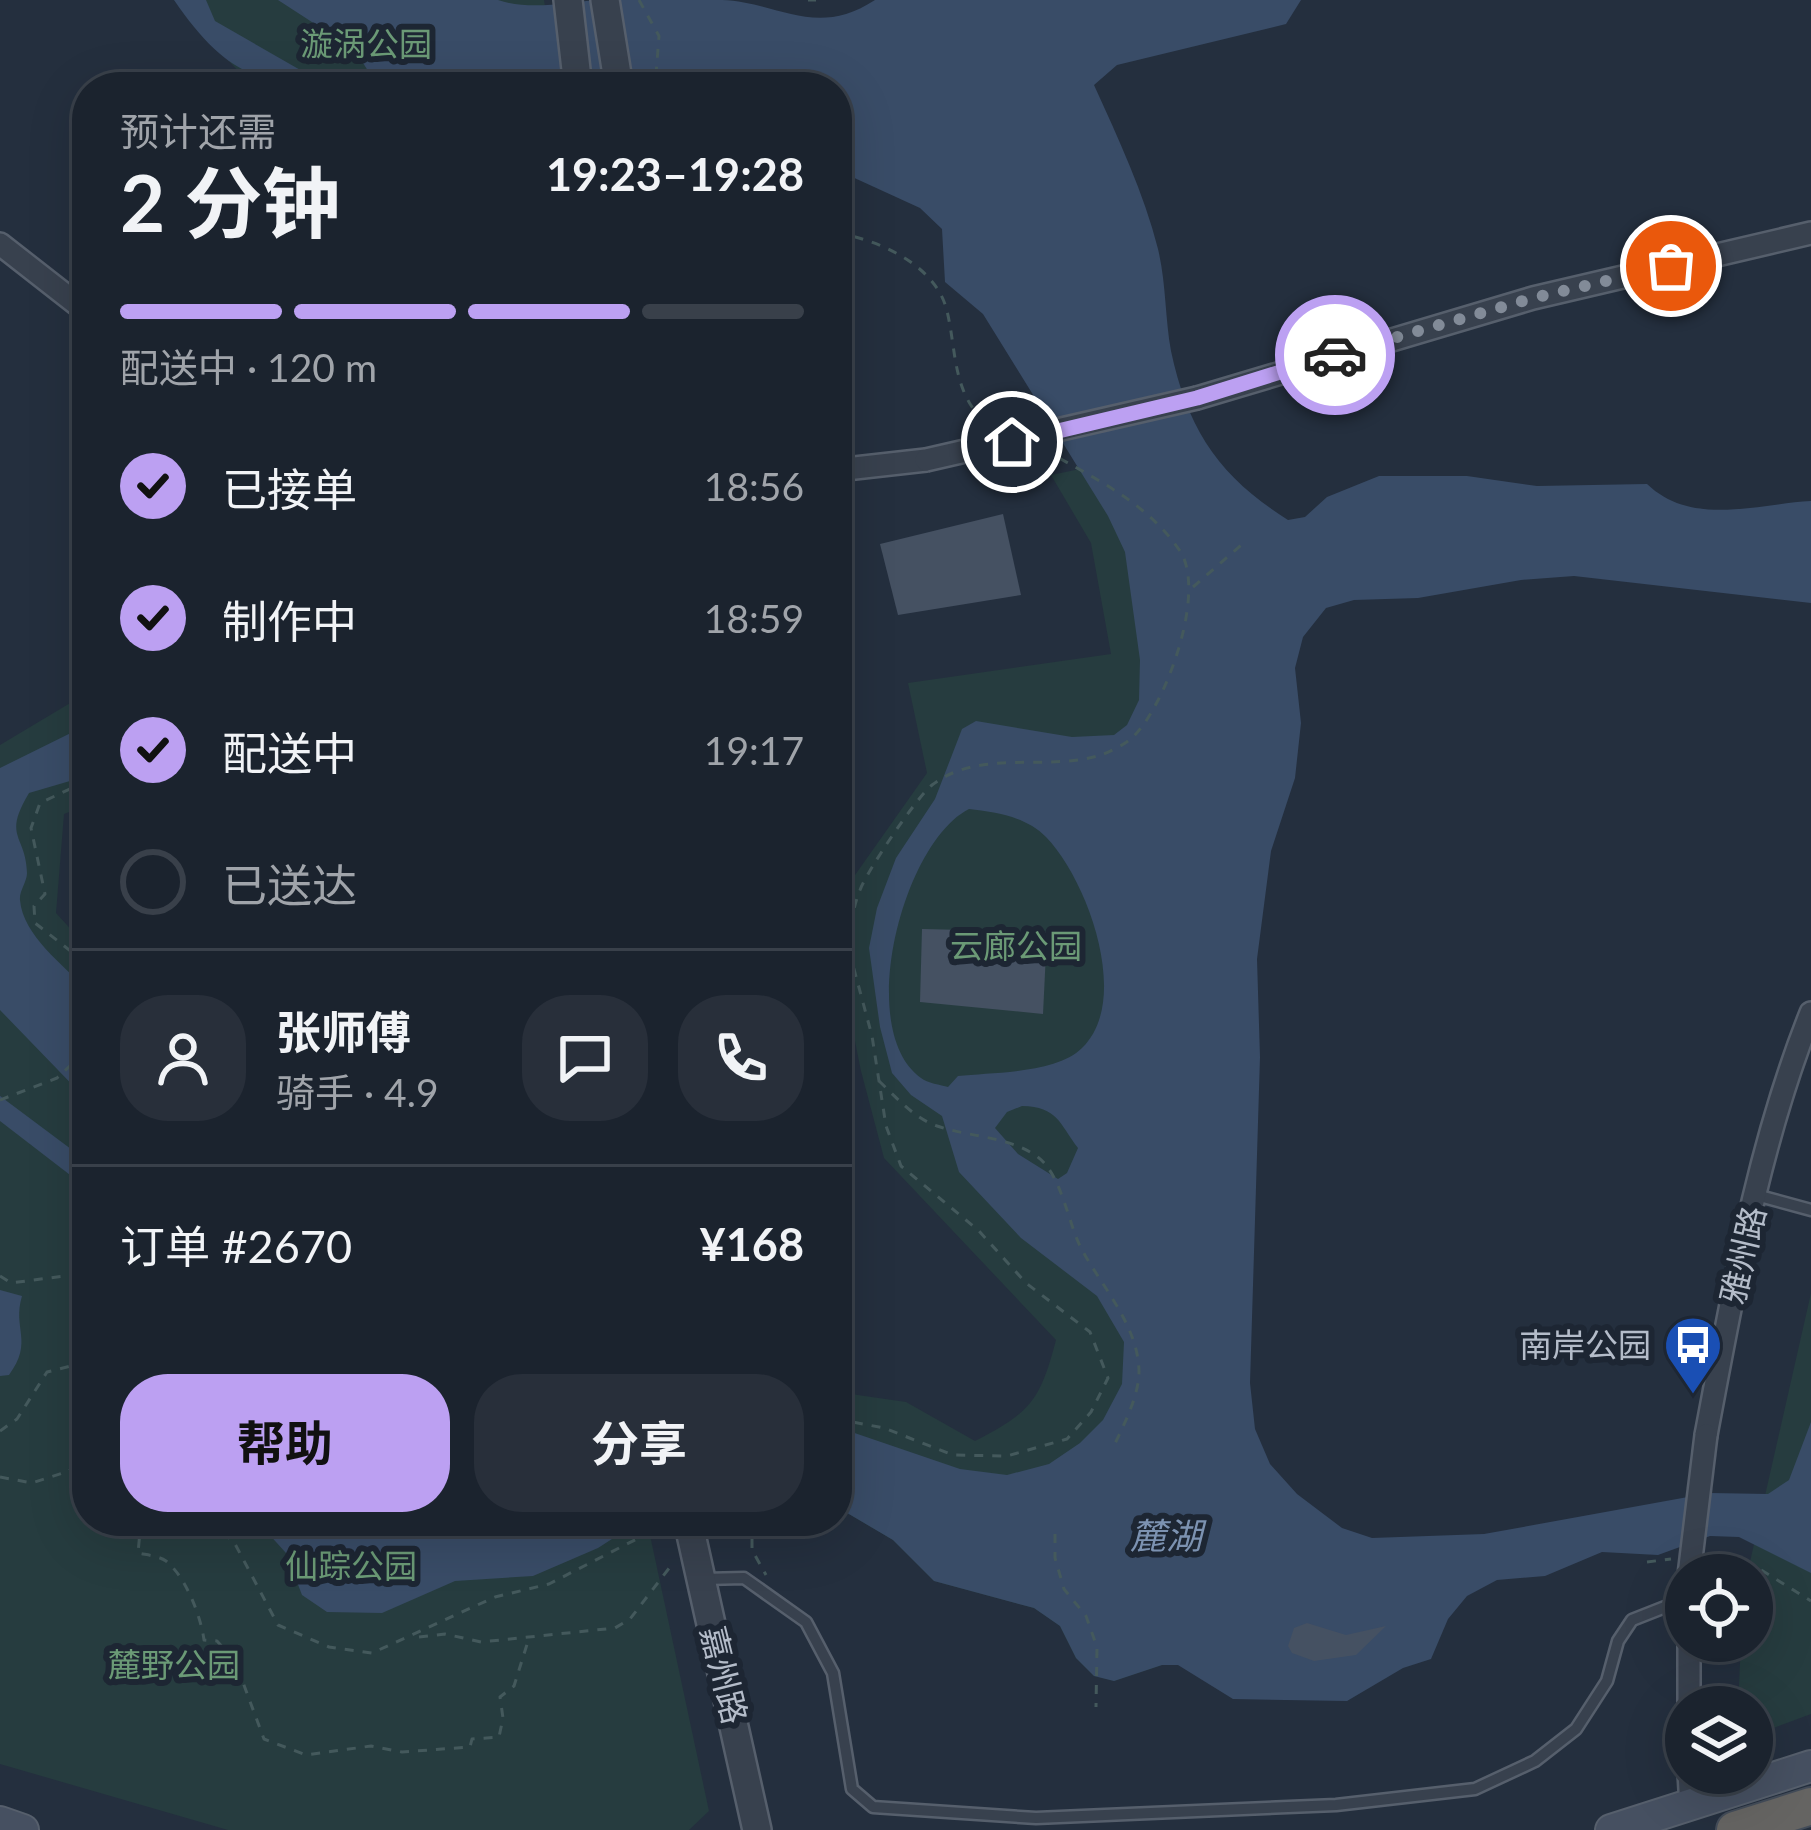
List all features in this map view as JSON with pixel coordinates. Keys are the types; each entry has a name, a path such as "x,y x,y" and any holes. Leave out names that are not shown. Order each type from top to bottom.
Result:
{"highway":[{"path":"1735,1830 1811,1806"}],"main road":[{"path":"1611,1830 1811,1766"},
{"path":"0,1822 23,1830"}],"street":[{"path":"568,0 576,72"},
{"path":"605,0 617,72"},
{"path":"852,468 926,460 1197,398 1533,298 1811,233"},
{"path":"0,244 72,300"},
{"name":"雅州路","path":"1692,1554 1706,1435 1756,1195 1790,1065 1811,1013"},
{"name":"嘉州路","path":"691,1536 757,1830"},
{"path":"1690,1794 1691,1807"}],"lane":[{"path":"1756,1195 1811,1210"},
{"path":"701,1580 744,1578 806,1622 833,1673 852,1789 873,1807 1036,1818 1336,1805 1475,1789 1535,1761 1576,1729 1607,1682 1618,1641 1632,1620 1665,1606"}],"path":[{"path":"639,0 659,36 656,72"},
{"path":"808,0 816,0"},
{"path":"852,235 911,262 933,283 947,308 952,360 970,409 997,432"},
{"path":"852,922 860,887 915,802 935,783 968,769 1084,758 1132,739 1160,699 1192,588 1183,554 1132,500 1048,452"},
{"path":"1192,588 1246,540"},
{"path":"72,788 40,803 31,828 45,895 34,906 35,923 72,952"},
{"path":"852,966 886,1126 902,1166 980,1232 1026,1282 1090,1333 1108,1378 1091,1412 1067,1439 1007,1456 953,1455 884,1428 852,1422"},
{"path":"0,1100 57,1078 72,1064"},
{"path":"879,1082 911,1112 936,1126 989,1137 1036,1156 1051,1174 1081,1247 1122,1317 1139,1372 1130,1411 1112,1450"},
{"path":"0,1276 11,1283 72,1275"},
{"path":"0,1431 17,1419 47,1372 72,1366"},
{"path":"0,1478 32,1484 72,1469"},
{"path":"1055,1534 1055,1558 1064,1589 1086,1616 1097,1647 1096,1707"},
{"path":"140,1536 139,1553 165,1559 175,1573 202,1626 204,1640 217,1641 236,1660 265,1739 306,1755 371,1746 402,1752 470,1748 472,1739 499,1737 500,1697 514,1686 530,1638"},
{"path":"226,1536 278,1624 328,1647 372,1653 495,1598 549,1583 645,1536"},
{"path":"752,1536 752,1550 781,1600"},
{"path":"1647,1562 1713,1554 1731,1558 1750,1563 1811,1601"},
{"path":"413,1638 445,1634 481,1642 615,1628 630,1619 670,1567"}],"green space":[{"name":"漩涡公园","path":"174,0 544,0 555,72 241,72"},
{"name":"云廊公园","path":"1167,451 1178,1665 1162,1665 1114,1681 1094,1676 1076,1658 1060,1626 1034,1608 934,1581 893,1540 852,1516 852,1394 906,1402 975,1441 1009,1422 1030,1402 1056,1340 884,1158 852,1026 852,879 927,773 908,683 1111,654 1091,543 1051,475"},
{"name":"麓野公园","path":"72,702 72,811 64,814 56,913 72,931 72,1536 650,1536 709,1811 689,1830 228,1830 0,1764 0,745"},
{"path":"1811,1293 1811,1714 1773,1728 1773,1686 1739,1686 1740,1662 1773,1662 1773,1554 1752,1554"}],"water":[{"path":"174,0 206,0 215,21 304,72 239,68 190,22"},
{"name":"麓湖","path":"278,0 498,0 536,5 722,0 815,18 854,11 875,0 1301,0 1286,24 1117,65 1094,85 1152,228 1163,274 1171,351 1187,405 1210,449 1243,487 1288,520 1305,517 1327,497 1379,476 1467,476 1537,486 1647,484 1665,497 1704,509 1811,501 1811,603 1574,576 1418,598 1354,600 1326,608 1303,637 1295,668 1301,723 1295,778 1271,851 1257,959 1260,1057 1250,1383 1255,1429 1270,1464 1297,1494 1342,1528 1372,1538 1484,1534 1710,1493 1768,1494 1789,1480 1811,1422 1811,1573 1739,1537 1710,1536 1658,1555 1602,1552 1545,1576 1497,1580 1467,1596 1448,1619 1431,1659 1403,1668 1347,1701 1233,1699 1178,1665 1162,1665 1114,1681 1094,1676 1076,1658 1060,1626 1034,1608 934,1581 893,1540 852,1516 852,1432 960,1469 1007,1475 1049,1464 1080,1443 1103,1420 1122,1384 1124,1342 1097,1296 1021,1238 959,1172 942,1116 911,1095 892,1073 869,948 877,908 896,858 935,799 962,729 976,721 1072,737 1114,735 1127,725 1139,700 1140,660 1125,552 1108,516 983,314 945,282 942,229 920,208 852,177 852,72 369,72 355,50","holes":["969,809 1020,820 1046,837 1061,856 1089,910 1103,971 1103,1001 1096,1027 1082,1048 1056,1063 958,1076 948,1087 930,1083 901,1054 891,1020 889,980 907,896 924,858 945,828","1022,1106 1043,1109 1078,1148 1067,1173 1058,1179 1018,1154 995,1128 1007,1112"]},
{"path":"72,732 72,780 29,793 16,828 26,860 20,897 23,913 36,938 72,975 72,1084 0,1010 0,768"},
{"path":"0,1096 72,1150 72,1176 0,1121"},
{"path":"0,1290 22,1296 20,1353 9,1375 0,1376"},
{"name":"仙踪公园","path":"271,1536 617,1536 533,1576 455,1581 382,1613 327,1612 302,1595 286,1553"}],"building":[{"path":"1003,514 1021,595 898,615 880,544"},
{"path":"922,929 1047,932 1043,1014 920,1002"},
{"path":"1307,1623 1346,1635 1386,1626 1356,1655 1314,1661 1292,1653 1288,1646 1294,1628"}],"way so far":[{"path":"1335,355 1533,298 1671,266"}],"place":[{"name":"南岸公园","path":"1693,1396"}],"route":[{"path":"1012,442 1197,398 1335,355"}]}
